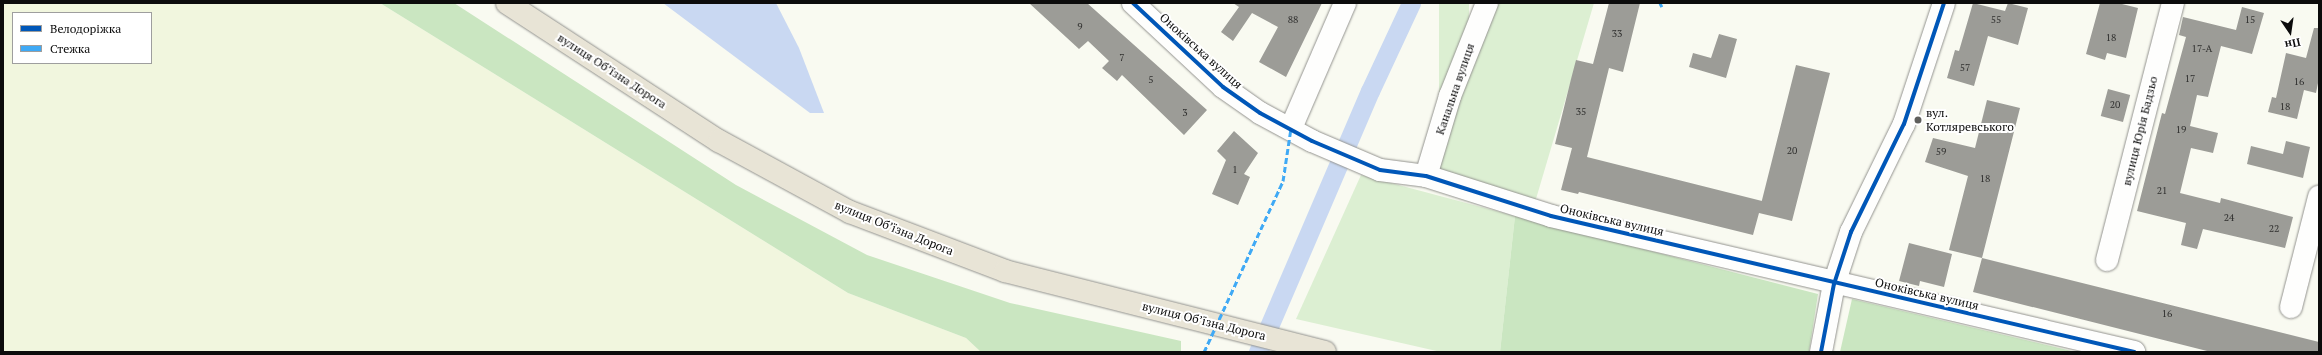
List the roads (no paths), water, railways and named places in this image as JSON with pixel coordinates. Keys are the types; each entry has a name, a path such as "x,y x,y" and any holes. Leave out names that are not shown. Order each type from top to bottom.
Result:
{"highway":[{"name":"вулиця Обʼїзна Дорога","path":"507,3 719,141 808,192 850,212 922,242 1005,271 1190,316 1323,351"}],"street":[{"name":"Оноківська вулиця","path":"1133,3 1223,87 1260,113 1291,128 1312,141 1380,170 1426,176 1551,216 1783,269 1834,284 2134,352"},
{"path":"1291,128 1345,3"},
{"name":"Канальна вулиця","path":"1426,176 1450,96 1487,3"},
{"path":"1821,352 1834,284 1851,232 1904,124 1944,3"},
{"name":"вулиця Юрія Бадзьо","path":"2107,260 2173,3"},
{"path":"2291,306 2319,197"}],"water":[{"path":"663,3 776,3 799,48 824,113 810,113"}],"waterway":[{"path":"1258,352 1370,91 1411,3"}],"place":[{"name":"вул. Котляревського","path":"1918,120"}]}
